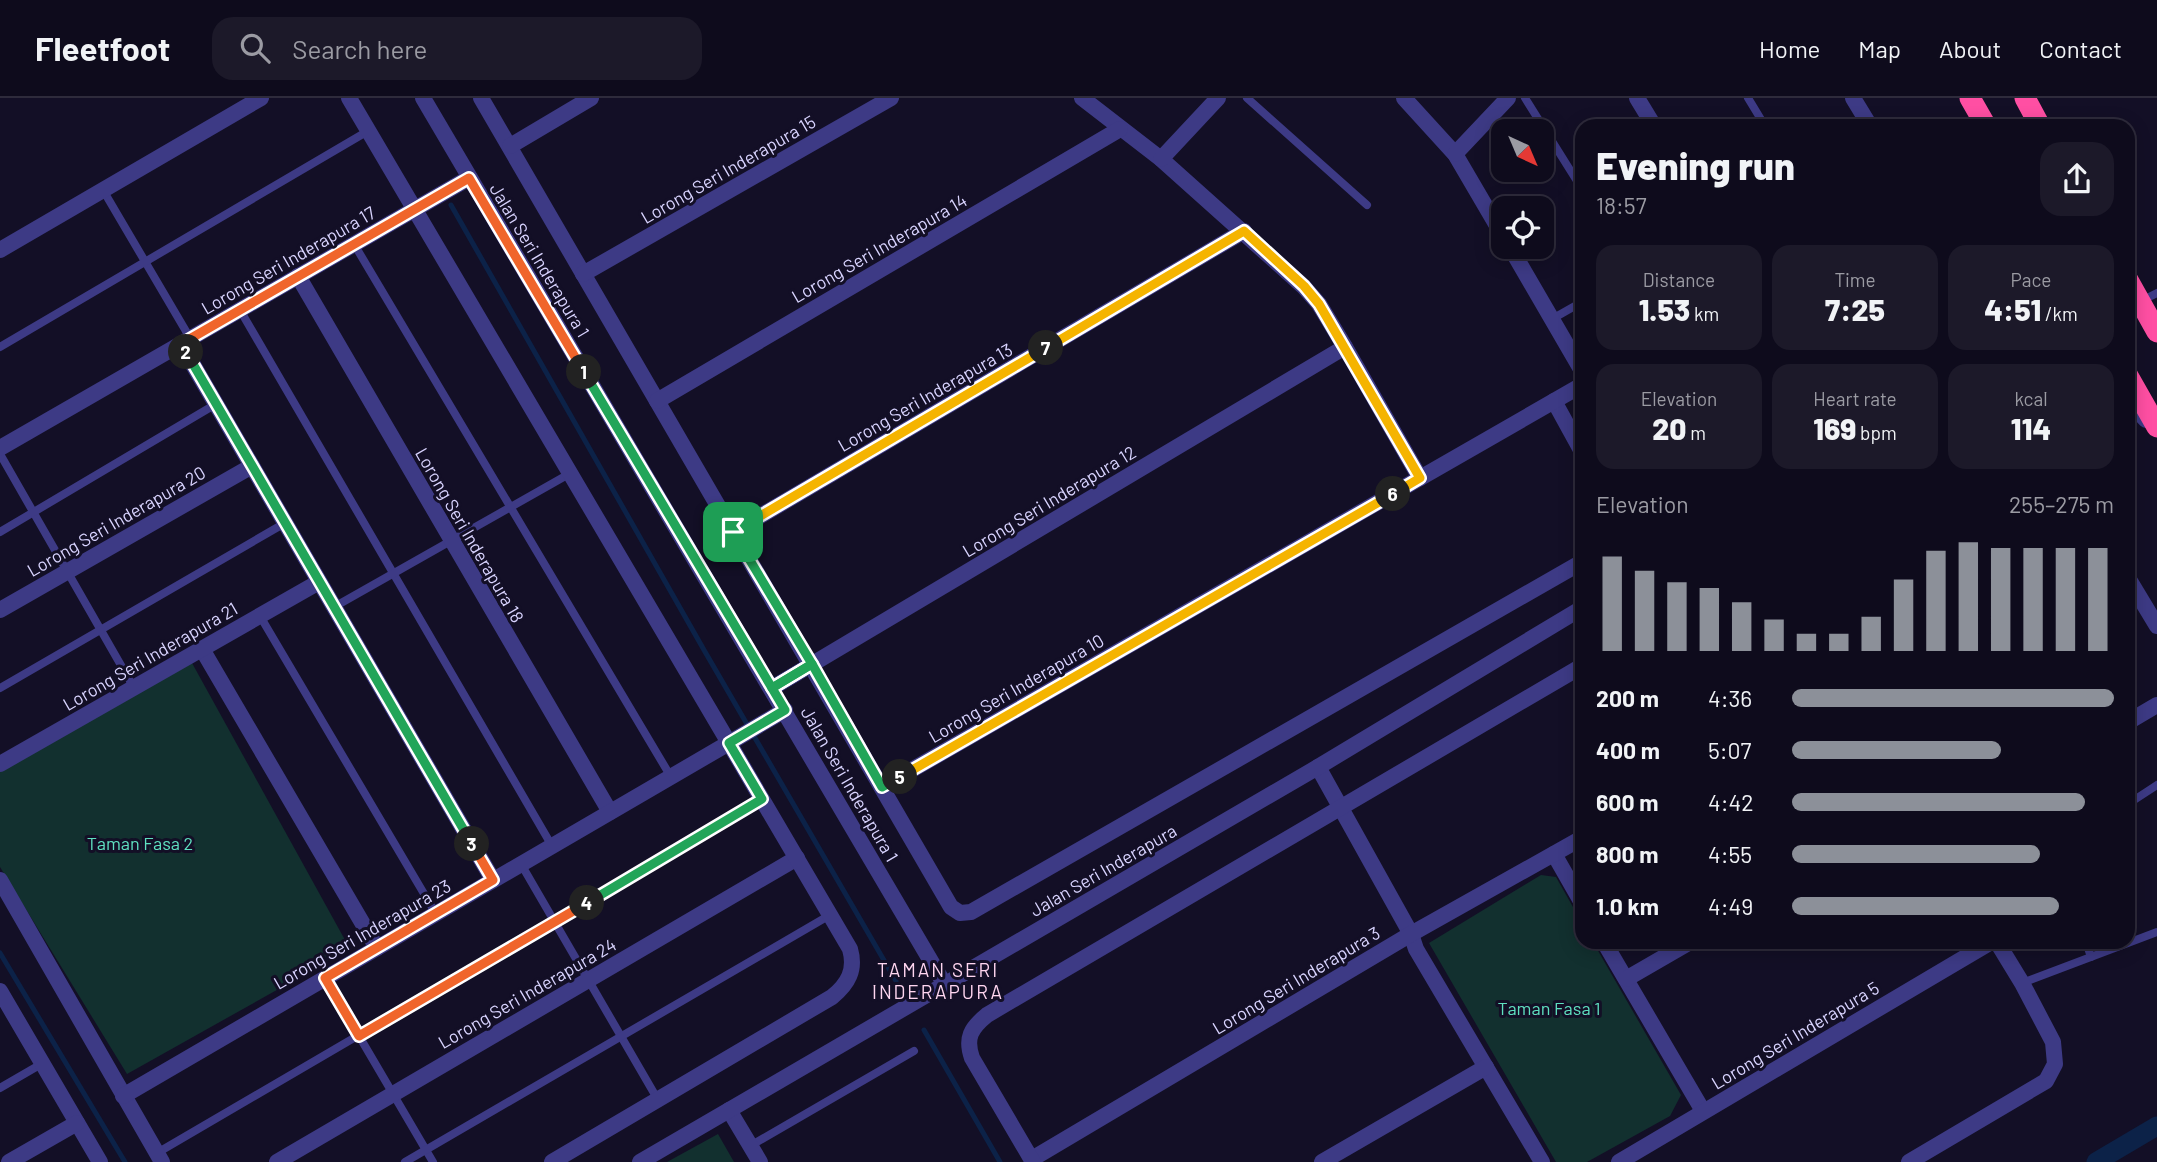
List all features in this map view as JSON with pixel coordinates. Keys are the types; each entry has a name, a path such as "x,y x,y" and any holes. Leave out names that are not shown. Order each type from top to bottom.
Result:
{"highway":[{"path":"1970,98 1982,119"},
{"path":"2025,98 2036,119"},
{"path":"2135,287 2149,298 2157,332"},
{"path":"2135,389 2157,429"}],"street":[{"path":"0,250 261,98"},
{"path":"349,98 569,474 736,739 762,799 850,949 854,962 844,988 832,998 552,1162"},
{"name":"Jalan Seri Inderapura 1","path":"422,98 945,985"},
{"path":"481,98 951,907 960,913 971,912 1575,566"},
{"path":"510,146 591,98"},
{"name":"Lorong Seri Inderapura 15","path":"583,274 891,98"},
{"path":"1161,159 1218,98"},
{"path":"1404,98 1455,154 1491,216"},
{"path":"1455,154 1508,98"},
{"path":"1637,98 1650,119"},
{"path":"1853,98 1866,119"},
{"path":"1084,99 1120,130 1161,159 1304,286 1319,304 1345,347 1420,478"},
{"name":"Lorong Seri Inderapura 14","path":"657,401 1120,130"},
{"name":"Lorong Seri Inderapura 17","path":"0,448 469,178"},
{"name":"Lorong Seri Inderapura 13","path":"733,532 1244,231"},
{"path":"1517,259 1575,359"},
{"name":"Lorong Seri Inderapura 18","path":"298,276 610,812"},
{"path":"186,341 216,404 493,880"},
{"name":"Lorong Seri Inderapura 12","path":"772,688 1345,347"},
{"name":"Lorong Seri Inderapura 10","path":"882,787 1575,389"},
{"path":"1553,401 1575,440"},
{"path":"2135,408 2157,429"},
{"name":"Lorong Seri Inderapura 20","path":"0,610 252,466"},
{"name":"Lorong Seri Inderapura 21","path":"0,764 319,582"},
{"path":"2135,590 2157,626"},
{"name":"Jalan Seri Inderapura","path":"640,1162 1318,767 1575,612"},
{"path":"202,649 377,948"},
{"path":"1033,1161 972,1058 968,1047 969,1034 976,1024 1575,670"},
{"path":"2135,718 2157,705"},
{"name":"Lorong Seri Inderapura 23","path":"123,1096 785,710"},
{"path":"1318,767 1342,806 1416,949 1542,1162"},
{"name":"Lorong Seri Inderapura 3","path":"1033,1161 1410,934 1575,842"},
{"path":"1554,854 1575,890"},
{"name":"Lorong Seri Inderapura 24","path":"277,1162 797,858"},
{"path":"0,880 160,1157"},
{"path":"1608,949 1703,1111"},
{"path":"1626,979 1678,949"},
{"name":"Lorong Seri Inderapura 5","path":"1619,1162 1982,949"},
{"path":"1909,1162 2046,1081 2055,1064 2053,1042 2022,983 1999,949"},
{"path":"0,991 5,1010 43,1063 100,1162"},
{"path":"1322,1162 1486,1067"},
{"path":"729,1110 760,1162"},
{"path":"9,1162 77,1123"}],"lane":[{"path":"1247,98 1367,205"},
{"path":"1525,98 1575,179"},
{"path":"1748,98 1761,119"},
{"path":"0,347 368,131"},
{"path":"102,190 145,261 186,341"},
{"path":"354,244 671,777"},
{"path":"1552,319 1575,306"},
{"path":"240,309 552,846"},
{"path":"0,532 216,404"},
{"path":"0,454 134,688"},
{"path":"334,607 569,474"},
{"path":"0,688 285,523"},
{"path":"260,616 436,914"},
{"path":"2135,799 2157,785"},
{"path":"160,1157 359,1036 762,799"},
{"path":"521,864 658,1100"},
{"path":"405,1162 830,915"},
{"path":"2135,940 2157,932"},
{"path":"2088,949 2091,957"},
{"path":"2022,983 2112,949"},
{"path":"325,978 433,1162"},
{"path":"750,1146 914,1051"},
{"path":"0,1088 43,1063"}],"green space":[{"name":"Taman Fasa 2","path":"192,663 350,949 127,1074 0,867 0,771"},
{"name":"Taman Fasa 1","path":"1541,875 1556,877 1575,911 1575,949 1597,949 1681,1095 1670,1116 1587,1162 1556,1162 1429,943"},
{"path":"718,1134 734,1162 667,1162"}],"waterway":[{"path":"451,205 896,981"},
{"path":"0,953 125,1162"},
{"path":"924,1030 1000,1162"},
{"path":"2096,1162 2157,1126"}],"district":[{"name":"TAMAN SERI INDERAPURA","path":"938,980"}],"route":[{"path":"733,532 812,664 772,688 469,178 181,344 493,880 325,978 359,1036 762,799 729,743 785,710 772,688 812,664 882,787 1420,478 1319,304 1304,286 1244,231 733,532"}]}
